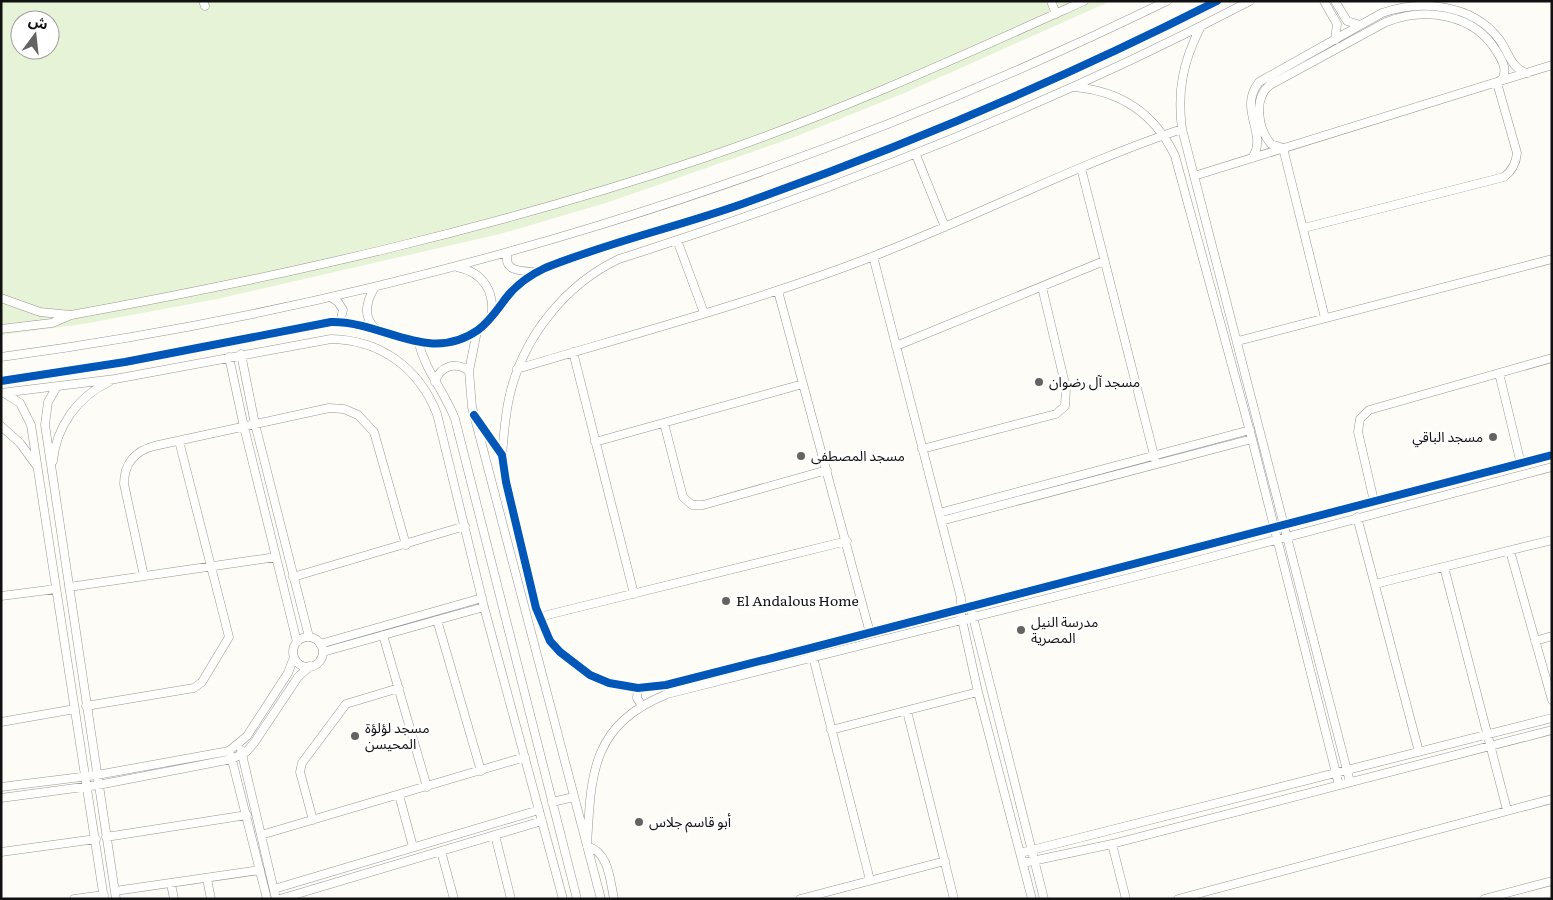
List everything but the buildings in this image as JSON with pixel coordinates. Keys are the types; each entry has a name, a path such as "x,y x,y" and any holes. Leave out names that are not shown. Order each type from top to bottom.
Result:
{"street":[{"path":"1051,1 1056,14"},
{"path":"1,298 40,312 71,315 323,265 455,234 594,194 788,128 1084,1"},
{"path":"1,357 73,348 207,324 332,298 508,253 646,212 824,150 1056,54 1167,1"},
{"path":"1,381 125,362 340,322 375,328 419,344 446,343 462,339 477,331 491,318 513,290 536,272 554,264 740,205 915,140 1094,63 1217,1"},
{"path":"1250,1 1200,28 1072,87 916,155 677,240 619,258 598,268 581,282 546,320 517,369 507,405 502,454 506,482 539,617 550,641 576,666 600,680 638,688 666,684 960,610 1552,456"},
{"path":"1324,1 1337,24 1335,40"},
{"path":"1335,1 1347,21 1360,26"},
{"path":"1252,158 1258,142 1249,105 1254,89 1265,77 1382,13 1410,5 1432,5 1468,14 1492,31 1516,67 1528,73"},
{"path":"1283,148 1271,144 1265,134 1258,105 1266,89 1398,17 1411,14 1438,15 1451,18 1475,30 1492,44 1504,67 1504,74 1497,83"},
{"path":"1200,28 1188,54 1181,77 1180,109 1182,129 1350,782"},
{"path":"1194,176 1552,65"},
{"path":"1304,228 1504,177 1508,174 1515,165 1517,154 1497,83"},
{"path":"1072,87 1100,91 1127,101 1149,118 1163,135 1175,156 1250,430 1275,540 1338,785"},
{"path":"517,369 778,290 873,256 946,227 1081,168 1182,129"},
{"path":"1283,148 1326,318"},
{"path":"916,155 946,227"},
{"path":"1081,168 1156,465"},
{"path":"677,240 704,313"},
{"path":"508,253 507,261 511,268 518,271 536,272"},
{"path":"873,256 961,598 960,610 978,692 1032,899"},
{"path":"1238,341 1551,260 1552,268"},
{"path":"896,346 1104,261"},
{"path":"455,267 472,272 485,282 492,302 491,318"},
{"path":"375,287 367,312 368,319 375,328"},
{"path":"922,449 1056,414 1064,406 1066,388 1042,287"},
{"path":"778,290 847,541 870,633"},
{"path":"332,298 342,307 343,316 340,322"},
{"path":"1217,311 1229,308"},
{"path":"40,312 40,325"},
{"path":"1,330 60,321 71,315"},
{"path":"477,331 469,371 470,398 601,899"},
{"path":"3,393 56,388 115,379 320,339 342,339 373,346 401,362 417,377 433,404 483,603 562,899"},
{"path":"419,344 427,368 447,400 454,419 577,899"},
{"path":"573,352 634,594"},
{"path":"241,354 255,424 309,637 321,648"},
{"path":"229,357 244,427 297,642"},
{"path":"1374,501 1358,432 1364,414 1374,406 1552,358"},
{"path":"435,382 440,372 448,366 459,366 469,371"},
{"path":"1499,373 1521,464"},
{"path":"53,470 56,445 70,415 92,392 115,379"},
{"path":"595,442 803,384"},
{"path":"56,388 48,402 45,419 86,706 116,895 260,870"},
{"path":"3,393 20,403 30,420 86,787 96,839 104,897 74,899"},
{"path":"144,576 124,484 126,469 137,454 145,449 329,408 344,409 364,420 374,432 406,545"},
{"path":"474,415 502,454"},
{"path":"30,420 37,418 45,419"},
{"path":"664,423 683,497 692,505 703,505 827,470"},
{"path":"1,426 20,443 38,468"},
{"path":"939,513 1250,430"},
{"path":"941,521 1252,439"},
{"path":"86,706 194,688 202,682 229,638 180,441"},
{"path":"1534,460 1537,471"},
{"path":"587,846 590,795 596,763 614,730 642,706 678,691 1275,540 1552,467"},
{"path":"1357,517 1419,752"},
{"path":"280,573 292,574 406,545 465,526"},
{"path":"1375,584 1552,540"},
{"path":"539,617 847,541"},
{"path":"1510,551 1552,700"},
{"path":"69,587 276,557"},
{"path":"1444,567 1486,735 1507,810"},
{"path":"1,596 56,589"},
{"path":"961,598 969,607 973,617 1044,899"},
{"path":"321,648 383,635 437,620 483,603"},
{"path":"321,648 483,603"},
{"path":"437,620 480,771"},
{"path":"383,635 427,787"},
{"path":"1535,641 1552,636"},
{"path":"1,798 98,785 231,756 288,673 294,657 293,649 297,642 309,637"},
{"path":"1,787 242,755 254,743 298,677 320,660 321,648"},
{"path":"811,648 870,880"},
{"path":"294,657 299,663 310,666"},
{"path":"313,820 300,772 302,763 346,704 399,688"},
{"path":"638,688 638,698 642,706"},
{"path":"831,730 978,692"},
{"path":"1,722 75,709"},
{"path":"907,711 954,899"},
{"path":"1020,853 1552,718"},
{"path":"1023,864 1112,844 1552,730"},
{"path":"240,745 278,899 542,821"},
{"path":"231,756 267,899"},
{"path":"261,835 525,758"},
{"path":"399,795 413,847"},
{"path":"552,802 574,797"},
{"path":"1178,899 1196,897 1552,799"},
{"path":"274,889 539,810"},
{"path":"106,837 247,815"},
{"path":"495,835 511,899"},
{"path":"1,852 96,839"},
{"path":"1112,844 1126,899"},
{"path":"587,846 596,849 604,858 614,899"},
{"path":"441,851 454,899"},
{"path":"800,899 945,861"},
{"path":"207,879 211,899"},
{"path":"1489,898 1552,881"},
{"path":"172,884 174,899"}],"green space":[{"path":"1,1 1111,1 902,94 792,138 609,202 500,234 217,299 83,324 1,335"}],"cycle path":[{"path":"1,381 125,362 331,322 350,323 423,343 460,340 482,327 514,289 529,277 545,268 594,250 742,204 863,159 1042,84 1217,1"},
{"path":"474,415 502,455 506,482 536,608 550,641 560,652 590,675 609,683 638,688 666,685 1552,455"}],"place":[{"name":"مسجد آل رضوان","path":"1039,382"},
{"name":"مسجد الباقي","path":"1493,437"},
{"name":"مسجد المصطفى","path":"801,456"},
{"name":"El Andalous Home","path":"726,601"},
{"name":"مدرسة النيل المصرية","path":"1021,630"},
{"name":"مسجد لؤلؤة المحيسن","path":"355,736"},
{"name":"أبو قاسم جلاس","path":"639,822"}]}
